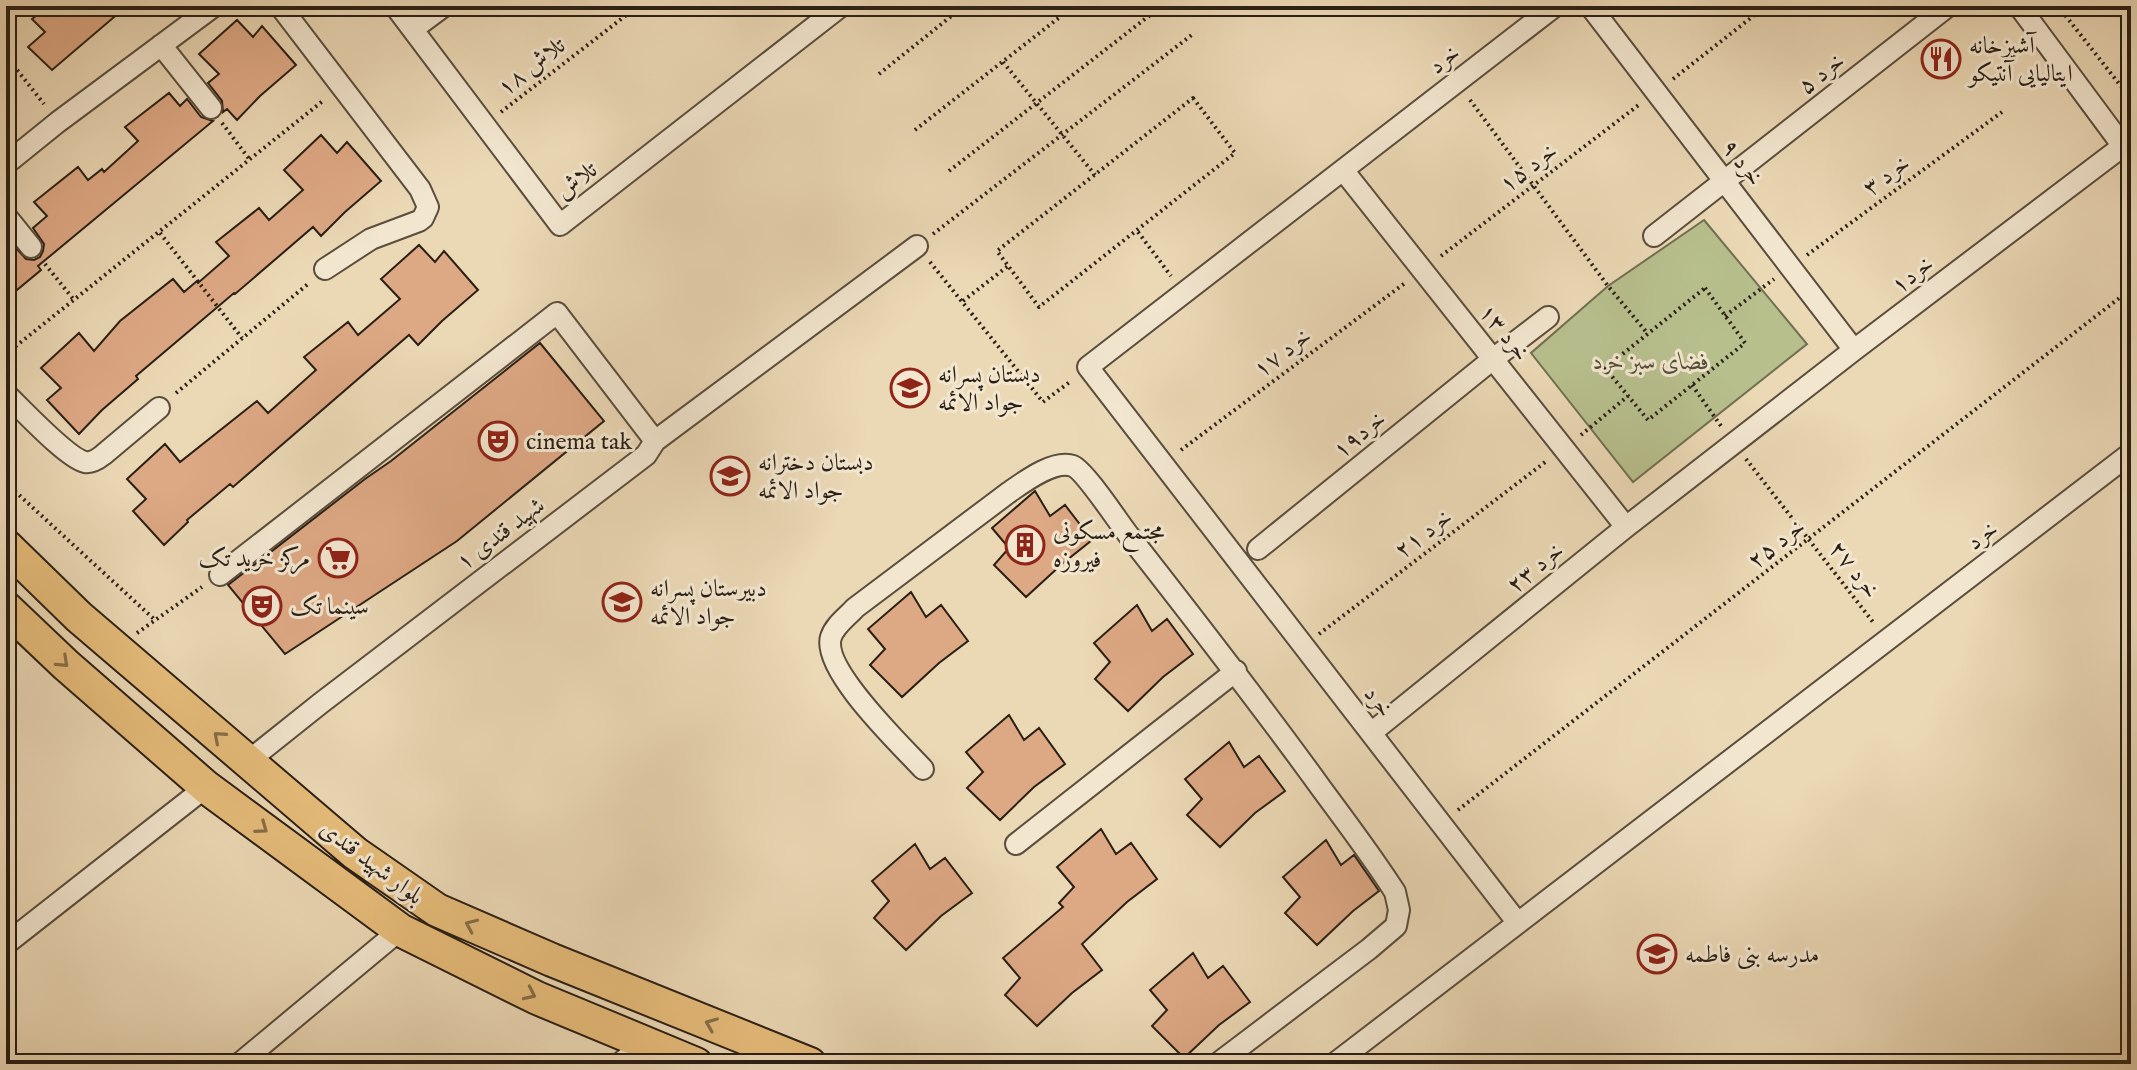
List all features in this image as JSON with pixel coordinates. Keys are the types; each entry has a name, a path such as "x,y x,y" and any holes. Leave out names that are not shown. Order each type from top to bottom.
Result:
{"main road":[{"name":"بلوار شهید قندی","path":"6,546 79,617 247,762 355,853 437,910 752,1052 810,1064"},
{"name":"بلوار شهید قندی","path":"9,617 206,787 400,930 537,998 632,1054 696,1064"}],"street":[{"path":"6,164 214,6"},
{"path":"280,6 420,189 428,207 419,221 371,239 325,269"},
{"name":"تلاش","path":"395,6 560,225 841,6"},
{"path":"413,29 444,6"},
{"path":"806,6 819,23"},
{"name":"خرد","path":"1555,6 1088,367 1517,922 2131,453"},
{"name":"خرد ۹","path":"1590,6 1854,350"},
{"name":"خرد ۵","path":"1654,236 1948,6"},
{"path":"2019,6 2127,152"},
{"path":"161,45 211,108"},
{"name":"خرد۱","path":"1735,445 1854,350 2127,152"},
{"name":"خرد ۱۳","path":"1343,170 1626,527"},
{"path":"6,216 31,247"},
{"name":"شهيد قندی ۱","path":"247,762 646,455 655,441 917,246"},
{"path":"220,575 557,313 655,441"},
{"name":"خرد۱۹","path":"1258,549 1548,317"},
{"path":"6,394 72,456 87,462 103,455 159,408"},
{"name":"خرد ۲۳","path":"1371,733 1626,527 1735,445"},
{"path":"923,769 847,684 836,666 830,638 836,627 855,608 1008,493 1034,475 1063,464 1075,467 1082,471 1236,671 1395,892 1399,910 1396,926 1217,1064"},
{"path":"1016,844 1236,671"},
{"path":"6,944 206,787"},
{"path":"1334,1064 1517,922"},
{"path":"239,1064 400,930"}],"path":[{"name":"تلاش ۱۸","path":"485,124 638,6"},
{"path":"915,130 1074,6"},
{"name":"خرد ۱۵","path":"1422,270 1766,6"},
{"path":"2058,6 2131,99"},
{"path":"879,74 962,7"},
{"path":"949,171 1154,12"},
{"path":"1088,367 1043,402 917,246 1193,34"},
{"path":"6,56 58,122"},
{"path":"1003,62 1095,175"},
{"path":"1457,82 1599,274 1648,334"},
{"path":"6,354 342,86"},
{"path":"1193,98 1235,153 1039,307 997,251 1095,175 1193,98"},
{"path":"211,108 250,160"},
{"name":"خرد ۳","path":"1725,316 2002,112"},
{"path":"159,232 242,338"},
{"path":"1138,232 1184,294"},
{"path":"31,247 74,300"},
{"path":"962,302 1008,266"},
{"path":"159,408 325,269"},
{"name":"خرد ۱۷","path":"1163,463 1422,270"},
{"path":"1705,288 1745,343 1648,420 1605,368 1648,334 1705,288"},
{"name":"خرد ۲۵","path":"1441,823 2131,289"},
{"name":"خرد ۲۷","path":"1692,385 1887,640"},
{"name":"خرد ۲۱","path":"1304,646 1564,449 1628,396"},
{"path":"6,483 155,620"},
{"path":"115,648 220,575"}],"green space":[{"name":"فضای سبز خرد","path":"1704,220 1807,344 1633,482 1531,353 1608,286"}],"building":[{"path":"48,6 127,6 52,70 28,47 45,32 32,19"},
{"path":"237,20 253,37 262,26 296,65 237,120 227,109 223,112 222,101 208,83 219,74 199,54"},
{"path":"169,93 180,106 187,99 201,117 213,121 38,266 41,270 6,299 6,237 26,259 40,257 44,244 33,228 47,216 34,202 78,167 88,180 102,169 104,172 138,141 125,127"},
{"path":"321,135 337,153 347,142 381,181 321,236 313,227 234,293 136,376 138,379 79,434 47,400 61,388 41,368 79,333 94,351 120,321 173,279 184,292 198,283 229,256 216,242 259,208 269,220 303,190 284,170"},
{"path":"419,245 435,262 444,251 478,290 418,345 409,335 233,487 230,484 187,520 164,545 133,511 146,499 127,479 165,444 180,462 257,401 268,413 316,370 304,357 348,322 358,335 400,299 381,279"},
{"path":"540,343 604,421 457,541 285,654 228,585"},
{"name":"مجتمع مسکونی فیروزه","path":"1035,491 1050,516 1065,505 1092,540 1026,597 994,565 1009,548 992,528"},
{"path":"911,592 926,617 941,605 968,641 902,697 870,665 885,649 868,629"},
{"name":"مجتمع مسکونی فیروزه","path":"1137,605 1152,631 1167,619 1193,654 1163,677 1128,711 1095,679 1110,662 1094,643"},
{"path":"1009,715 1024,740 1039,728 1065,764 1034,787 1000,820 967,788 983,772 966,752"},
{"path":"1229,742 1244,767 1259,756 1285,791 1255,813 1220,847 1187,815 1202,799 1185,779"},
{"path":"1101,829 1116,854 1131,843 1157,879 1082,944 1102,970 1037,1026 1005,995 1020,978 1003,958 1063,907 1059,903 1074,887 1057,867"},
{"path":"1326,840 1341,865 1354,855 1379,891 1317,945 1285,913 1300,897 1283,877"},
{"path":"915,844 930,869 945,858 972,893 941,916 906,950 874,918 889,901 872,881"},
{"path":"1193,953 1208,978 1223,966 1250,1002 1219,1025 1184,1058 1152,1026 1167,1010 1150,990"}],"place":[{"name":"آشپزخانه ایتالیایی آنتیکو","path":"1941,59"},
{"name":"دبستان پسرانه جواد الائمه","path":"910,388"},
{"name":"cinema tak","path":"498,441"},
{"name":"دبستان دخترانه جواد الائمه","path":"730,476"},
{"name":"مجتمع مسکونی فیروزه","path":"1025,545"},
{"name":"مرکز خرید تک","path":"338,558"},
{"name":"دبیرستان پسرانه جواد الائمه","path":"622,602"},
{"name":"سینما تک","path":"262,606"},
{"name":"مدرسه بنی فاطمه","path":"1657,954"}]}
